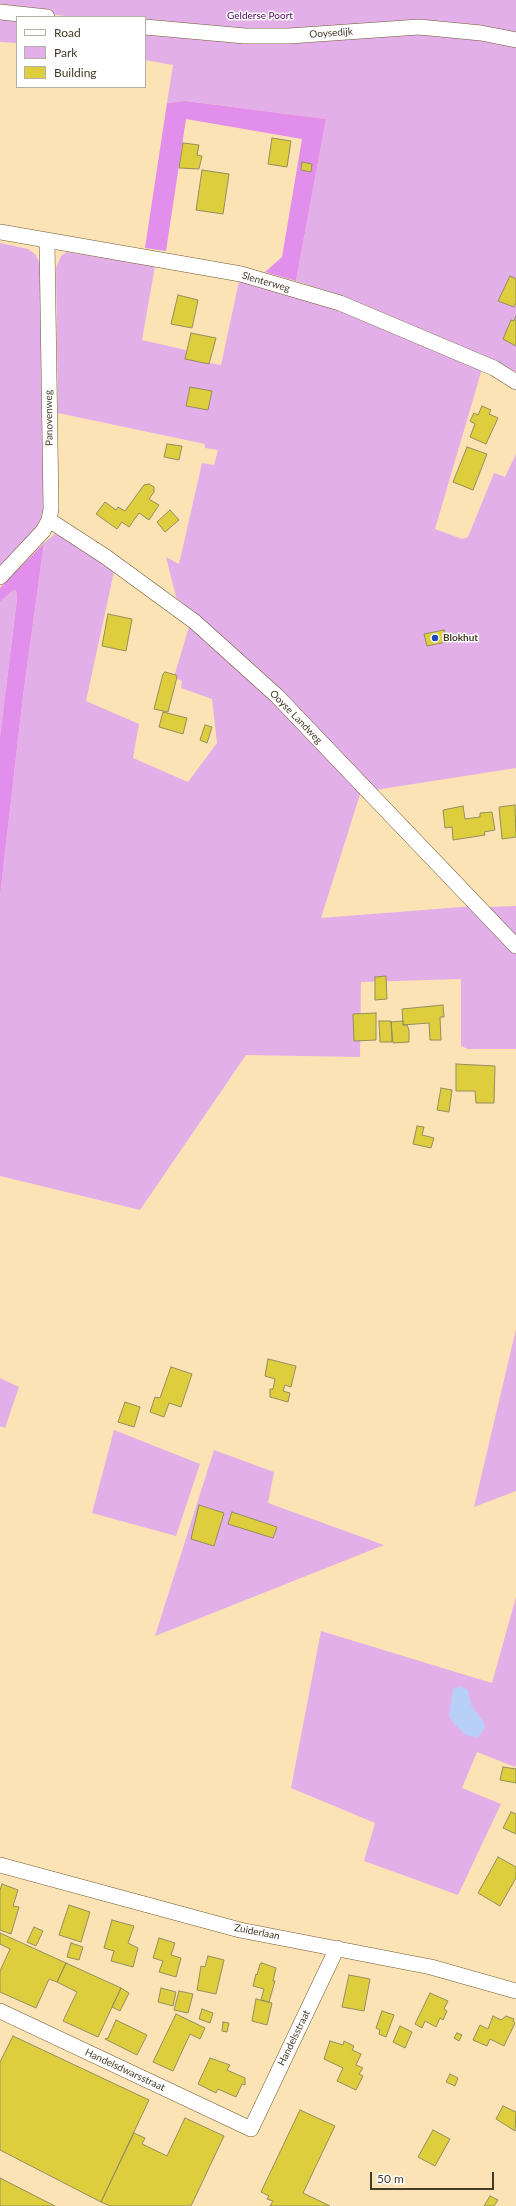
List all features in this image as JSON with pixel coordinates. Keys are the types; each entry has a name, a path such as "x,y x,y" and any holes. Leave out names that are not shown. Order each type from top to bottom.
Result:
{"street":[{"path":"0,12 38,16"},
{"name":"Ooysedijk","path":"146,26 245,36 289,36 419,27 481,33 516,40"},
{"name":"Slenterweg","path":"0,232 241,274 340,303 494,368 516,382"},
{"name":"Panovenweg","path":"47,241 49,520"},
{"path":"0,577 35,541 49,520"},
{"name":"Ooyse Landweg","path":"49,520 106,557 195,622 271,691 516,946"},
{"name":"Zuiderlaan","path":"0,1865 240,1930 431,1967 516,1991"},
{"name":"Handelsstraat","path":"251,2129 337,1948"},
{"name":"Handelsdwarsstraat","path":"0,2012 251,2129"}],"green space":[{"name":"Gelderse Poort","path":"0,0 516,0 516,36 239,32 146,23 146,16 67,16 0,10"},
{"path":"0,17 16,19 16,43 0,42"},
{"path":"417,31 516,45 516,372 337,294 296,281 326,119 185,101 167,103 173,65 146,60 146,33"},
{"path":"0,243 28,249 35,254 41,265 46,502 41,520 33,532 0,567"},
{"path":"67,252 155,266 142,340 190,351 189,359 221,365 239,281 338,310 482,369 435,529 462,539 468,537 494,473 505,477 516,454 516,768 375,790 283,695 176,597 166,557 179,564 202,463 214,465 218,450 205,448 205,444 58,413 56,268 61,256"},
{"path":"55,534 65,535 115,567 86,701 139,724 133,758 188,782 217,743 212,699 181,688 182,681 174,677 190,623 272,695 362,788 321,918 474,906 516,951 516,1049 468,1049 461,1046 461,979 361,982 360,1057 246,1055 140,1210 0,1176 0,896 23,696 44,543"},
{"path":"16,590 17,599 0,737 0,602 12,591"},
{"path":"516,906 516,939 489,907"},
{"path":"516,1329 516,1491 474,1507"},
{"path":"0,1378 19,1387 5,1428 0,1426"},
{"path":"114,1430 200,1464 176,1536 92,1513"},
{"path":"214,1450 274,1472 268,1503 384,1545 155,1636"},
{"path":"516,1597 516,1764 515,1767 477,1752 462,1788 501,1804 458,1895 364,1861 375,1823 291,1788 321,1631 492,1683"}],"shaded area":[{"path":"185,101 326,119 296,281 265,272 282,257 302,139 186,119 166,251 145,248 167,103"},
{"path":"44,543 23,696 0,896 0,737 17,599 16,590 12,591 0,602 0,588"}],"water":[{"path":"460,1686 468,1690 471,1705 483,1721 485,1728 477,1738 466,1735 454,1724 449,1716 453,1689"}],"building":[{"path":"272,138 291,141 287,167 268,164"},
{"path":"183,143 199,145 197,155 202,156 199,169 179,168"},
{"path":"302,162 312,164 311,172 301,170"},
{"path":"202,170 229,174 223,214 196,210"},
{"path":"510,276 516,279 516,303 514,307 498,301"},
{"path":"178,295 198,300 192,328 171,324"},
{"path":"516,316 516,346 503,339 511,320 514,321"},
{"path":"191,333 216,338 209,364 185,359"},
{"path":"190,387 212,391 208,410 186,406"},
{"path":"482,406 491,410 489,414 498,418 486,444 470,437 475,424 470,421 474,413 478,415"},
{"path":"167,444 182,446 179,460 164,457"},
{"path":"467,447 487,454 473,490 453,482"},
{"path":"149,484 154,487 154,492 149,499 159,505 149,520 139,513 129,527 122,522 117,529 96,514 105,502 116,510 118,507 125,511 144,485"},
{"path":"170,510 179,520 165,532 157,522"},
{"path":"108,614 132,619 126,651 102,646"},
{"name":"Blokhut","path":"444,630 446,642 427,646 424,634"},
{"path":"165,672 176,675 177,677 168,712 154,709 163,674"},
{"path":"163,712 187,718 183,734 159,727"},
{"path":"205,725 212,727 207,743 200,740"},
{"path":"515,805 516,837 502,839 499,807"},
{"path":"463,806 465,819 480,817 480,813 492,812 495,830 484,832 485,835 453,840 452,827 445,828 443,810"},
{"path":"386,976 387,999 375,1000 375,977"},
{"path":"443,1005 444,1017 440,1017 441,1040 430,1040 429,1023 403,1025 402,1009"},
{"path":"376,1013 376,1040 354,1041 353,1014"},
{"path":"379,1021 391,1021 392,1042 380,1042"},
{"path":"403,1021 403,1025 407,1025 409,1030 409,1042 393,1043 391,1022"},
{"path":"456,1064 495,1066 494,1103 476,1103 475,1091 456,1091"},
{"path":"441,1088 452,1090 449,1112 437,1110"},
{"path":"417,1126 424,1127 422,1135 434,1138 431,1148 413,1144"},
{"path":"268,1359 296,1366 291,1387 285,1385 283,1391 290,1393 288,1402 270,1397 270,1389 273,1389 275,1379 265,1376"},
{"path":"171,1367 192,1374 181,1407 169,1403 164,1417 150,1412 155,1397 160,1398"},
{"path":"125,1402 140,1407 134,1427 118,1422"},
{"path":"199,1505 224,1513 214,1546 191,1539"},
{"path":"232,1512 277,1527 273,1538 228,1524"},
{"path":"503,1767 516,1769 516,1783 500,1780"},
{"path":"511,1812 516,1814 516,1834 503,1828"},
{"path":"498,1857 516,1867 516,1878 500,1906 478,1893"},
{"path":"2,1884 18,1890 13,1906 19,1907 11,1934 0,1930 0,1890"},
{"path":"69,1905 90,1912 81,1942 59,1935"},
{"path":"112,1920 134,1926 128,1943 138,1948 133,1967 111,1961 114,1951 104,1948"},
{"path":"34,1927 43,1931 36,1946 27,1942"},
{"path":"0,1933 66,1963 57,1982 49,1979 36,2008 0,1992 0,1971 10,1949 0,1944"},
{"path":"159,1938 175,1943 171,1955 181,1958 176,1977 159,1972 163,1961 153,1958"},
{"path":"71,1943 83,1947 79,1960 67,1957"},
{"path":"208,1956 224,1960 216,1994 197,1990 201,1966 205,1967"},
{"path":"66,1963 121,1988 98,2037 63,2021 77,1992 57,1982"},
{"path":"262,1963 276,1968 273,1981 275,1981 269,2002 261,2000 264,1989 253,1986 256,1974 257,1975 260,1964"},
{"path":"349,1975 370,1979 364,2011 342,2007"},
{"path":"121,1988 129,1993 120,2011 112,2007"},
{"path":"161,1988 176,1992 173,2006 158,2002"},
{"path":"179,1991 193,1994 188,2013 174,2010"},
{"path":"430,1993 448,2001 444,2009 447,2011 443,2020 440,2018 436,2027 425,2021 422,2028 415,2024"},
{"path":"256,1999 272,2003 267,2025 252,2021"},
{"path":"202,2009 213,2013 210,2023 199,2019"},
{"path":"382,2011 394,2015 386,2037 379,2034 380,2030 376,2028"},
{"path":"176,2014 205,2028 200,2039 190,2034 173,2071 153,2062"},
{"path":"493,2016 501,2020 506,2016 514,2019 513,2021 515,2023 504,2046 490,2039 487,2046 473,2040 480,2025 488,2029"},
{"path":"116,2020 147,2035 137,2055 105,2039 108,2038"},
{"path":"223,2022 229,2023 227,2032 222,2031"},
{"path":"400,2026 412,2032 405,2048 393,2042"},
{"path":"457,2033 462,2035 459,2041 454,2038"},
{"path":"13,2036 149,2100 101,2202 0,2150 0,2062"},
{"path":"330,2041 343,2045 344,2041 354,2046 352,2050 361,2054 356,2065 363,2068 359,2074 363,2076 356,2090 337,2081 343,2068 324,2059"},
{"path":"210,2058 230,2065 227,2070 245,2078 245,2085 242,2084 236,2097 218,2089 216,2093 198,2084"},
{"path":"450,2074 458,2078 455,2086 446,2082"},
{"path":"503,2106 516,2112 515,2131 496,2119"},
{"path":"300,2110 335,2126 303,2193 330,2206 270,2206 273,2201 267,2199 269,2196 261,2192"},
{"path":"185,2118 224,2136 191,2206 110,2206 101,2202 134,2133 145,2138 142,2144 167,2156"},
{"path":"433,2130 450,2139 435,2166 418,2157"},
{"path":"0,2178 45,2201 55,2206 0,2206"},
{"path":"490,2196 498,2200 494,2206 484,2206"}],"place":[{"name":"Blokhut","path":"435,638"}]}
